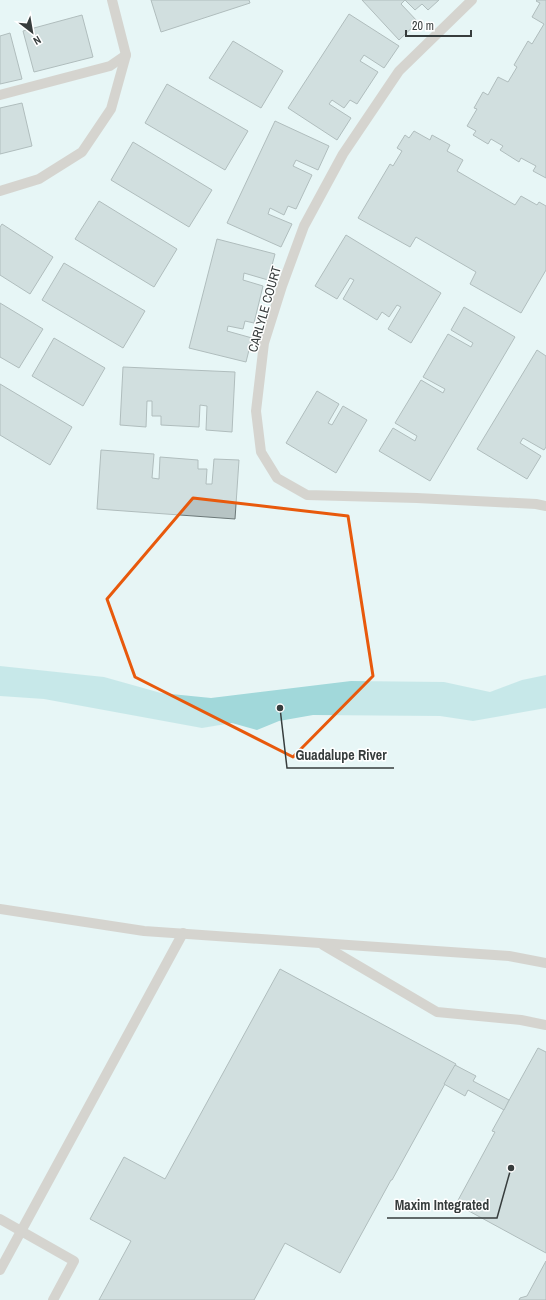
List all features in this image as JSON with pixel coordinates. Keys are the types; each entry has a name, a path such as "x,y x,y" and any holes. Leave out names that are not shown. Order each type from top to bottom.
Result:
{"street":[{"path":"0,191 39,179 82,152 111,110 126,55 112,0"},
{"name":"CARLYLE COURT","path":"472,0 399,71 342,154 304,226 282,286 264,343 256,411 261,452 277,478 307,496 417,498 536,504 546,506"},
{"path":"0,95 110,66 126,55"},
{"path":"0,909 144,931 509,956 546,964"},
{"path":"0,1270 183,933"},
{"path":"321,943 437,1012 521,1020 546,1025"},
{"path":"0,1219 74,1261 53,1300"}],"highlighted area":[{"path":"193,498 348,516 373,676 293,757 135,677 107,599"}],"water":[{"path":"0,666 104,677 161,693 211,698 351,681 444,682 490,692 522,680 546,675 546,708 473,721 440,716 313,715 279,721 257,730 232,723 202,728 44,699 0,696"}],"building":[{"path":"151,0 249,0 250,3 161,32"},
{"path":"362,0 405,0 401,4 418,22 399,40"},
{"path":"405,0 439,0 428,10 422,4 415,10"},
{"path":"546,0 546,178 533,171 536,166 521,158 519,162 500,150 503,146 491,139 488,144 473,135 476,131 467,126 477,109 474,108 483,92 488,95 498,77 508,82 517,67 514,65 528,41 532,44 544,24 532,17 540,3 536,1"},
{"path":"349,14 399,46 384,68 364,55 360,61 378,72 357,104 350,100 344,108 332,100 329,104 351,118 337,140 288,108"},
{"path":"82,15 93,57 34,72 23,31"},
{"path":"10,33 22,79 0,84 0,36"},
{"path":"233,41 283,71 261,108 209,78"},
{"path":"167,84 248,131 225,170 145,123"},
{"path":"22,103 32,146 0,154 0,108"},
{"path":"275,121 329,146 318,170 296,160 293,166 312,175 296,209 288,206 284,215 270,208 268,214 292,224 281,247 227,223"},
{"path":"414,131 430,140 432,135 450,145 447,151 463,160 457,171 515,205 521,196 537,205 539,202 546,206 546,270 521,313 470,284 476,272 416,237 410,247 358,218 390,164 393,166 402,151 397,148 405,135 409,138"},
{"path":"133,142 212,190 189,227 111,180"},
{"path":"99,201 177,249 154,287 75,239"},
{"path":"2,224 53,257 30,294 0,275 0,227"},
{"path":"346,235 441,293 411,343 388,329 401,307 397,305 389,317 382,312 377,320 343,299 354,280 350,278 337,299 315,286"},
{"path":"217,239 275,254 268,280 244,273 243,280 263,286 254,323 245,321 243,329 228,326 227,331 252,338 246,362 189,348"},
{"path":"64,263 145,311 123,348 42,300"},
{"path":"0,303 43,329 19,368 0,357"},
{"path":"464,307 515,337 430,481 379,451 393,428 415,441 417,436 395,423 421,380 443,393 445,389 423,377 448,334 471,347 473,343 451,330"},
{"path":"54,338 105,368 83,406 32,376"},
{"path":"537,350 546,356 546,447 544,450 523,438 520,443 541,456 527,479 477,449"},
{"path":"123,367 235,372 232,432 206,430 207,406 200,405 199,427 161,425 161,416 152,416 152,401 147,401 146,427 120,425"},
{"path":"0,384 72,427 50,465 0,435"},
{"path":"317,391 339,404 328,423 332,425 343,406 367,420 336,473 286,443"},
{"path":"101,450 154,454 152,478 159,479 160,457 198,460 198,469 207,469 206,484 212,484 214,459 239,460 235,519 97,509"},
{"path":"280,969 456,1064 340,1273 285,1243 254,1300 99,1300 131,1241 90,1219 124,1157 165,1179"},
{"path":"538,1048 546,1052 546,1253 456,1204 495,1132 492,1131"},
{"path":"455,1065 476,1076 473,1081 509,1100 504,1110 468,1090 465,1096 444,1084"},
{"path":"546,1261 546,1300 519,1300 520,1298 527,1296"}],"place":[{"name":"Guadalupe River","path":"280,708"},
{"name":"Maxim Integrated","path":"511,1168"}]}
